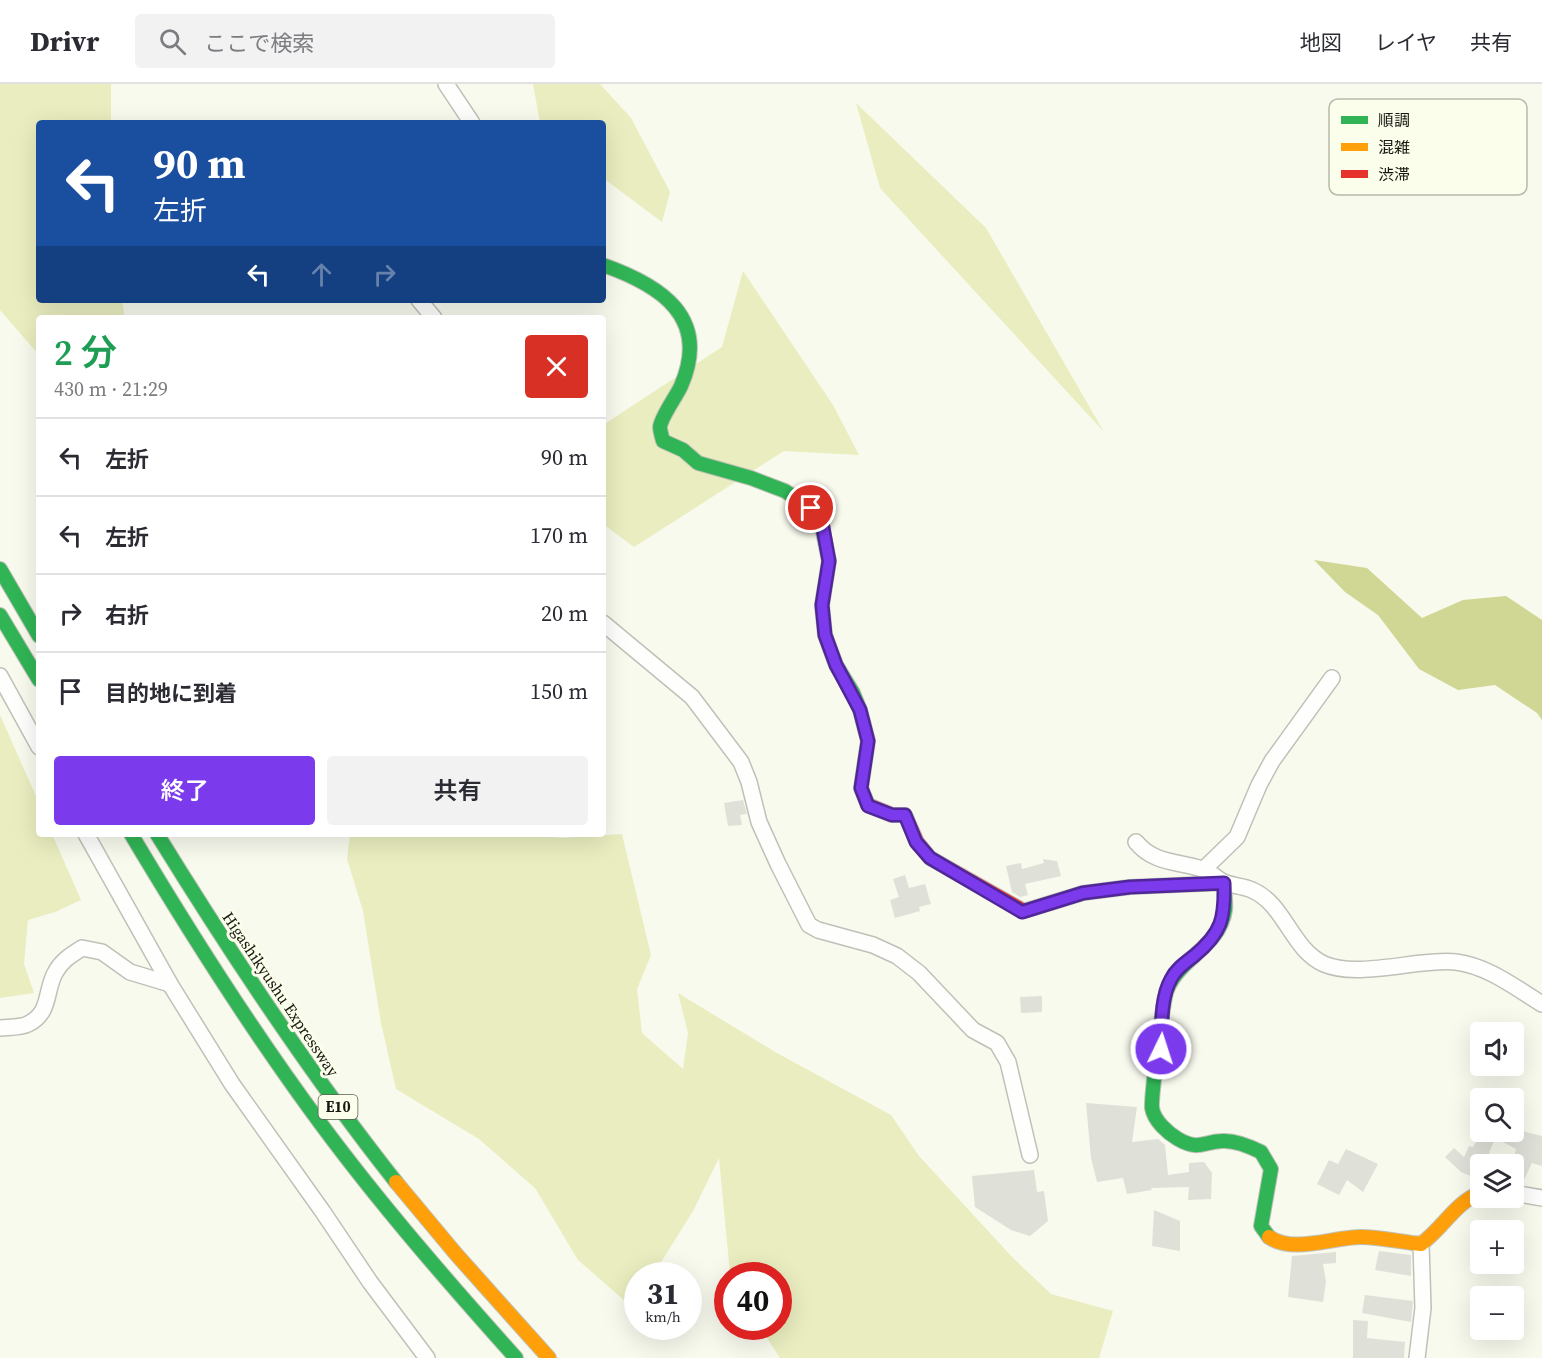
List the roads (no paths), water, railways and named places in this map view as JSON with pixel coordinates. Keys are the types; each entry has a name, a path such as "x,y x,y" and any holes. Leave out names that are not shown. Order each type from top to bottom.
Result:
{"main road":[{"path":"606,266 646,282 674,304 682,314 688,333 689,356 684,380 660,427 663,441 683,450 698,463 751,478 785,491 811,508 822,522 829,561 822,605 825,635 836,665 860,710 868,741 861,788 868,806 892,815 905,815 916,842 930,858 1022,912 1083,893 1130,887 1224,883 1225,911 1218,932 1207,945 1178,969 1166,991 1152,1107 1154,1116 1176,1137 1190,1143 1202,1146 1220,1141 1237,1143 1262,1152 1271,1169 1261,1226 1266,1235 1274,1241 1295,1244 1361,1236 1421,1244 1438,1232 1452,1213 1470,1197"},
{"path":"0,569 36,631"},
{"path":"0,615 36,675"},
{"name":"E10","path":"133,837 230,994 294,1088 437,1268 516,1358"},
{"name":"Higashikyushu Expressway","path":"159,837 250,981 310,1070 387,1171 506,1312 549,1358"}],"street":[{"path":"446,84 470,120"},
{"path":"422,303 432,315"},
{"path":"606,625 692,697 741,762 749,782 759,822 777,864 809,925 818,930 873,945 897,956 919,973 973,1030 997,1042 1008,1062 1030,1155"},
{"path":"0,676 36,742"},
{"path":"1204,869 1238,837 1259,785 1272,761 1332,678"},
{"path":"88,837 170,984 232,1084 370,1282 427,1358"},
{"path":"1136,842 1145,853 1204,869 1224,883 1253,890 1274,905 1285,924 1309,953 1325,964 1358,969 1455,962 1488,971 1542,1004"},
{"path":"0,1028 26,1025 40,1015 47,1004 54,973 66,957 82,948 102,952 130,972 170,984"},
{"path":"1524,1195 1542,1198"},
{"path":"1417,1358 1423,1308 1421,1244"}]}
